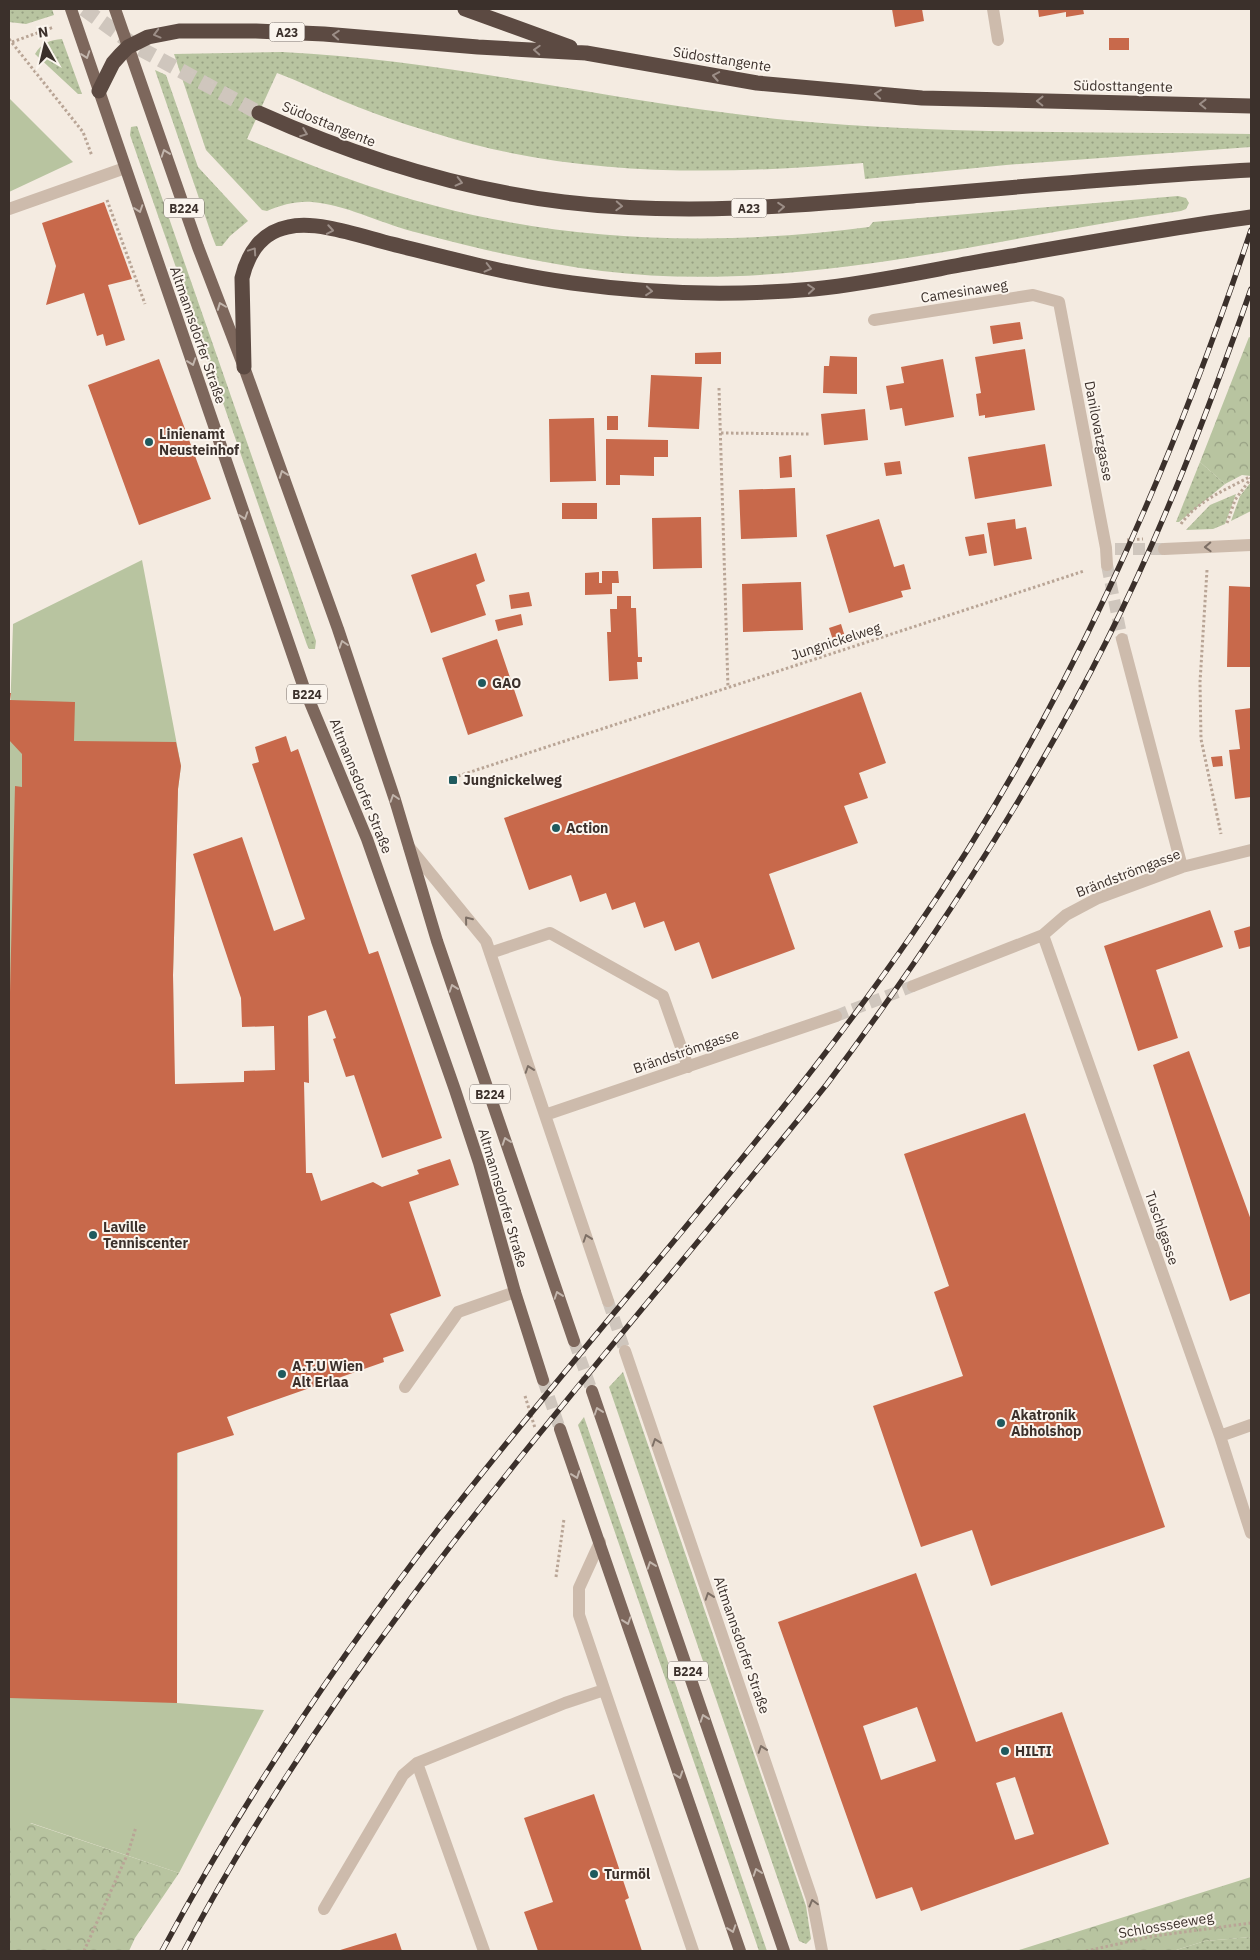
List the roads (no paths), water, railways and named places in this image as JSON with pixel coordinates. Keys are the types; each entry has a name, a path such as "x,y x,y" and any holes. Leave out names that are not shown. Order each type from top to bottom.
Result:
{"highway":[{"path":"465,9 586,53"},
{"name":"Südosttangente","path":"128,47 156,34 188,31 324,34 478,47 586,53 757,83 922,98 1251,106"},
{"path":"99,91 113,63 128,47"},
{"name":"Südosttangente","path":"259,113 375,160 447,180 509,194 565,202 635,207 705,209 775,207 1155,175 1251,170"},
{"path":"244,367 242,278 244,268 258,243 273,232 292,226 334,230 523,277 599,287 667,292 745,292 815,289 1188,225 1251,217"}],"main road":[{"name":"Altmannsdorfer Straße","path":"71,9 304,688 351,799 390,904 479,1163 515,1292 543,1380"},
{"name":"Altmannsdorfer Straße","path":"115,9 198,247 244,367 338,629 437,941 574,1341"},
{"name":"B224","path":"592,1391 784,1951"},
{"name":"B224","path":"560,1429 740,1951"}],"street":[{"path":"993,9 998,40"},
{"path":"9,209 125,168"},
{"name":"Camesinaweg","path":"874,320 1033,295 1059,302"},
{"name":"Danilovatzgasse","path":"1059,302 1110,548 1107,565"},
{"path":"1164,549 1251,545"},
{"path":"1122,639 1182,867"},
{"name":"Altmannsdorfer Straße","path":"408,845 486,941 608,1301"},
{"name":"Brändströmgasse","path":"914,986 1042,935 1066,915 1081,906 1182,867 1251,850"},
{"path":"490,954 550,933 663,996 688,1066"},
{"name":"Tuschlgasse","path":"1042,935 1220,1436 1251,1533"},
{"name":"Brändströmgasse","path":"545,1115 836,1016"},
{"path":"405,1387 458,1312 515,1292"},
{"name":"Altmannsdorfer Straße","path":"624,1351 809,1890 822,1951"},
{"path":"1220,1436 1251,1425"},
{"path":"600,1542 580,1588 579,1615 693,1951"},
{"path":"324,1909 403,1775 416,1763 565,1703 604,1690"},
{"path":"416,1763 484,1951"}],"tunnel":[{"path":"84,9 137,47 259,113"},
{"path":"1115,549 1164,549"},
{"path":"1107,565 1122,639"},
{"path":"836,1016 913,986"},
{"path":"608,1301 625,1351"},
{"path":"574,1341 592,1391"},
{"path":"543,1380 560,1429"}],"railway":[{"path":"162,1951 228,1834 263,1778 337,1666 376,1612 457,1505 514,1434 747,1152 804,1080 860,1007 913,933 967,851 1017,767 1064,681 1107,594 1184,414 1219,323 1251,230"},
{"path":"184,1951 251,1833 324,1720 402,1610 569,1397 827,1084 941,924 1044,758 1076,700 1127,599 1184,468 1219,379 1251,289"}],"place":[{"name":"Linienamt Neusteinhof","path":"149,442"},
{"name":"GAO","path":"482,683"},
{"name":"Jungnickelweg","path":"453,780"},
{"name":"Action","path":"556,828"},
{"name":"Laville Tenniscenter","path":"93,1235"},
{"name":"A.T.U Wien Alt Erlaa","path":"282,1374"},
{"name":"Akatronik Abholshop","path":"1001,1423"},
{"name":"HILTI","path":"1005,1751"},
{"name":"Turmöl","path":"594,1874"}]}
